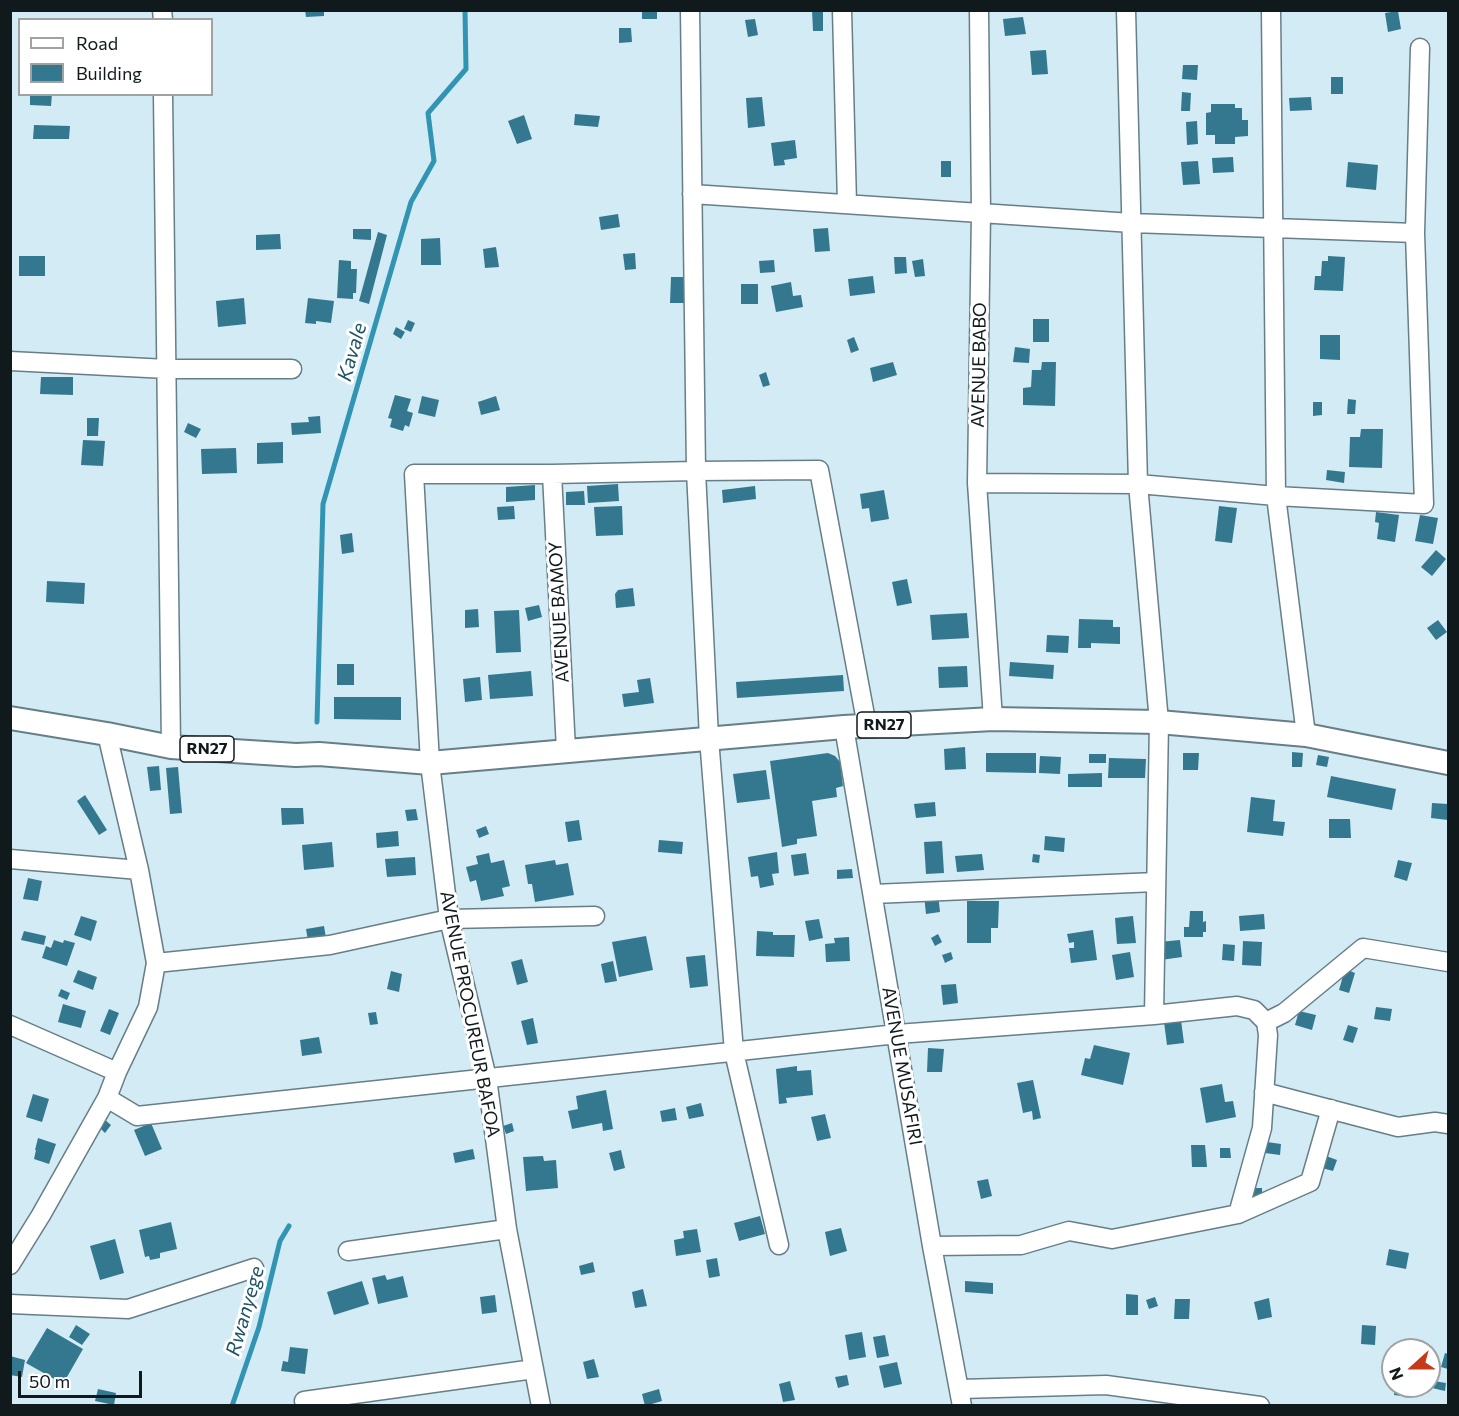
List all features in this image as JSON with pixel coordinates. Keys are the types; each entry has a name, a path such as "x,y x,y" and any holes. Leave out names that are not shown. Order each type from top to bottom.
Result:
{"main road":[{"name":"RN27","path":"10,718 171,747 296,755 319,754 430,763 709,738 993,719 1159,722 1306,735 1449,763"}],"street":[{"path":"690,10 696,471 709,738 734,1052 779,1245"},
{"path":"842,10 846,204"},
{"name":"AVENUE BABO","path":"979,10 981,213 977,483 993,719"},
{"path":"1126,10 1138,484 1159,722 1154,1015"},
{"path":"1271,10 1276,496 1306,735"},
{"path":"977,483 1138,484 1276,496 1424,504 1415,233 1420,48"},
{"path":"164,96 171,747"},
{"path":"692,194 1132,223 1415,233"},
{"path":"10,361 167,369 292,369"},
{"name":"AVENUE MUSAFIRI","path":"696,471 819,470 855,727 873,894 932,1246 961,1397"},
{"path":"552,474 696,471"},
{"name":"AVENUE PROCUREUR BAFOA","path":"541,1406 507,1229 487,1078 449,919 430,763 414,474 552,474"},
{"name":"AVENUE BAMOY","path":"552,474 566,750"},
{"path":"10,1265 107,1098 148,1007 156,963 139,870 106,734"},
{"path":"10,859 139,870"},
{"path":"873,894 1156,882"},
{"path":"156,963 330,945 449,919 595,916"},
{"path":"1266,1022 1284,1013 1363,948 1449,962"},
{"path":"107,1098 137,1116 897,1034 1154,1015 1238,1006 1254,1010 1266,1022 1268,1035 1262,1128 1238,1214"},
{"path":"10,1025 117,1072"},
{"path":"1264,1092 1398,1127 1435,1122 1449,1124"},
{"path":"932,1246 1022,1245 1068,1231 1112,1239 1238,1214 1310,1182 1331,1109"},
{"path":"348,1251 507,1229"},
{"path":"10,1304 128,1309 254,1268"},
{"path":"304,1401 534,1369"},
{"path":"961,1397 1106,1385 1251,1405"}],"building":[{"path":"305,10 324,10 324,16 306,17"},
{"path":"642,10 657,10 657,19 642,19"},
{"path":"812,10 823,10 823,31 813,31"},
{"path":"1398,11 1401,29 1388,32 1385,13"},
{"path":"1023,17 1026,34 1005,36 1003,19"},
{"path":"755,19 758,35 748,37 745,20"},
{"path":"619,28 631,28 632,42 619,43"},
{"path":"1046,50 1048,74 1032,75 1030,51"},
{"path":"1183,65 1198,65 1197,80 1182,79"},
{"path":"1331,77 1343,77 1343,94 1331,94"},
{"path":"1182,92 1191,93 1190,111 1181,111"},
{"path":"30,96 52,96 51,106 30,105"},
{"path":"762,97 765,126 748,128 746,98"},
{"path":"1311,97 1312,110 1290,111 1289,98"},
{"path":"1211,104 1235,104 1235,108 1242,108 1242,120 1248,120 1248,136 1235,137 1235,144 1215,144 1215,135 1206,135 1206,113 1211,112"},
{"path":"575,114 600,116 598,127 574,125"},
{"path":"524,115 532,139 517,144 508,121"},
{"path":"1197,121 1198,144 1187,145 1186,122"},
{"path":"34,125 70,126 69,139 33,139"},
{"path":"795,140 797,158 784,160 785,165 774,166 771,143"},
{"path":"1233,157 1234,172 1213,173 1212,158"},
{"path":"941,161 951,161 951,177 941,177"},
{"path":"1198,161 1200,184 1183,185 1181,162"},
{"path":"1348,162 1378,165 1376,190 1346,187"},
{"path":"618,214 620,227 601,230 599,217"},
{"path":"828,228 830,251 815,252 813,229"},
{"path":"353,229 371,229 371,240 353,239"},
{"path":"378,232 387,235 369,304 359,301"},
{"path":"280,234 281,249 256,250 256,235"},
{"path":"440,238 441,265 421,265 421,239"},
{"path":"496,247 499,267 485,268 483,249"},
{"path":"635,253 636,269 625,270 623,254"},
{"path":"19,256 45,256 45,276 19,276"},
{"path":"1328,256 1345,257 1343,291 1314,290 1315,276 1321,276 1322,261 1328,261"},
{"path":"894,257 906,257 907,273 895,274"},
{"path":"923,259 925,276 915,277 912,261"},
{"path":"339,260 351,261 351,269 357,269 356,293 353,293 353,299 337,298"},
{"path":"774,260 775,272 760,273 759,261"},
{"path":"873,276 875,293 850,296 848,279"},
{"path":"671,277 687,277 687,303 670,303"},
{"path":"791,282 793,296 801,295 803,307 776,312 771,286"},
{"path":"741,284 758,284 758,304 741,304"},
{"path":"244,298 246,324 218,327 216,301"},
{"path":"308,298 334,301 331,323 316,321 316,324 305,323"},
{"path":"1033,319 1049,319 1049,342 1033,342"},
{"path":"408,320 415,323 411,332 404,329"},
{"path":"396,327 405,332 401,339 393,334"},
{"path":"1320,335 1340,335 1340,360 1320,359"},
{"path":"854,337 859,350 851,353 847,340"},
{"path":"1015,347 1030,349 1029,363 1013,362"},
{"path":"893,362 897,375 873,382 870,368"},
{"path":"1042,362 1056,362 1055,406 1023,405 1023,388 1031,387 1032,370 1041,370"},
{"path":"766,372 770,385 763,387 759,375"},
{"path":"41,377 73,377 73,395 40,394"},
{"path":"395,395 411,399 407,411 413,413 409,427 405,425 403,431 390,427 392,419 388,418"},
{"path":"422,396 439,400 435,417 418,413"},
{"path":"496,396 500,410 481,415 478,402"},
{"path":"1348,399 1356,400 1355,414 1347,414"},
{"path":"1313,402 1322,402 1322,415 1313,416"},
{"path":"320,416 321,433 292,435 291,423 309,422 308,417"},
{"path":"87,418 99,418 98,436 87,436"},
{"path":"188,423 201,429 196,438 184,432"},
{"path":"1361,429 1383,429 1382,468 1349,467 1350,437 1360,437"},
{"path":"83,440 105,441 103,466 81,465"},
{"path":"283,442 283,463 257,464 257,443"},
{"path":"236,448 237,473 202,474 201,449"},
{"path":"1327,470 1345,472 1344,483 1326,480"},
{"path":"618,484 619,501 588,503 587,486"},
{"path":"535,485 535,500 506,502 506,487"},
{"path":"755,486 756,499 723,503 722,490"},
{"path":"884,490 889,519 871,522 869,508 862,509 860,494"},
{"path":"584,491 585,505 566,505 566,492"},
{"path":"514,506 515,519 498,520 497,507"},
{"path":"622,506 623,535 596,536 594,507"},
{"path":"1219,506 1237,508 1232,543 1215,541"},
{"path":"1376,512 1399,515 1395,542 1377,539 1379,523 1375,522"},
{"path":"1420,515 1438,518 1433,544 1415,541"},
{"path":"352,533 354,552 342,554 340,535"},
{"path":"1436,550 1446,559 1432,576 1421,567"},
{"path":"907,579 912,603 897,606 892,582"},
{"path":"47,581 85,583 84,604 46,602"},
{"path":"633,588 635,606 616,608 615,594 618,590"},
{"path":"539,605 542,617 528,621 525,608"},
{"path":"478,609 479,627 465,628 465,610"},
{"path":"519,610 521,652 496,653 494,611"},
{"path":"967,613 969,638 932,640 930,615"},
{"path":"1079,619 1113,620 1113,627 1120,627 1120,644 1091,643 1091,648 1078,648"},
{"path":"1438,620 1447,632 1436,640 1427,628"},
{"path":"1047,635 1069,636 1068,653 1046,652"},
{"path":"1010,662 1054,665 1053,679 1009,676"},
{"path":"337,664 354,664 354,685 337,685"},
{"path":"967,666 968,687 939,688 938,667"},
{"path":"531,671 533,696 490,699 488,675"},
{"path":"843,675 844,691 737,698 736,682"},
{"path":"480,677 482,700 465,702 463,679"},
{"path":"650,678 654,703 624,707 622,694 639,692 637,680"},
{"path":"334,697 401,697 401,720 334,719"},
{"path":"965,747 966,769 945,770 944,749"},
{"path":"1292,752 1303,753 1302,767 1292,767"},
{"path":"828,753 840,762 843,786 836,788 837,797 812,801 817,836 797,839 797,844 782,847 770,761"},
{"path":"986,753 1036,753 1036,773 986,772"},
{"path":"1183,753 1199,753 1198,770 1183,770"},
{"path":"1089,754 1106,754 1106,763 1089,763"},
{"path":"1318,755 1329,757 1327,767 1316,765"},
{"path":"1040,756 1061,757 1060,774 1039,773"},
{"path":"1109,758 1146,759 1145,778 1108,778"},
{"path":"159,766 161,790 150,791 147,767"},
{"path":"178,767 182,813 170,814 166,768"},
{"path":"766,770 770,799 737,803 733,774"},
{"path":"1102,773 1102,787 1068,787 1068,774"},
{"path":"1331,776 1396,789 1392,810 1327,797"},
{"path":"85,795 107,830 99,835 77,801"},
{"path":"1251,797 1275,800 1273,821 1285,822 1283,836 1247,832"},
{"path":"935,802 936,816 916,818 914,804"},
{"path":"1432,803 1448,804 1448,820 1431,818"},
{"path":"281,808 303,808 304,824 282,825"},
{"path":"416,809 418,820 407,821 405,810"},
{"path":"1329,819 1350,819 1351,838 1329,838"},
{"path":"579,820 582,840 568,842 565,822"},
{"path":"486,826 489,834 479,838 476,830"},
{"path":"398,831 399,846 377,848 376,833"},
{"path":"1045,836 1065,838 1064,852 1044,850"},
{"path":"659,840 683,842 682,854 658,852"},
{"path":"942,841 944,873 926,874 924,842"},
{"path":"332,842 334,867 304,870 302,845"},
{"path":"777,852 779,873 772,874 774,885 760,888 758,876 751,877 748,857"},
{"path":"489,853 491,863 504,860 510,886 502,888 504,896 481,901 476,880 470,882 466,867 478,864 476,856"},
{"path":"806,853 809,874 794,876 791,855"},
{"path":"982,854 984,870 957,872 955,856"},
{"path":"1033,854 1040,855 1039,863 1032,862"},
{"path":"415,857 416,875 387,877 385,859"},
{"path":"555,860 556,865 568,863 574,895 535,902 532,884 528,884 525,865"},
{"path":"1398,860 1412,863 1407,881 1394,877"},
{"path":"852,869 853,878 837,879 837,870"},
{"path":"28,878 42,881 38,901 23,899"},
{"path":"938,893 940,912 926,914 924,895"},
{"path":"967,901 999,901 998,928 991,928 991,943 967,943"},
{"path":"1190,911 1203,911 1206,932 1203,932 1203,937 1184,937 1184,927 1189,927"},
{"path":"1264,914 1265,929 1240,931 1239,916"},
{"path":"81,916 97,921 91,941 74,935"},
{"path":"1133,916 1136,943 1117,944 1115,918"},
{"path":"819,919 823,938 809,941 805,921"},
{"path":"324,926 328,950 310,953 306,929"},
{"path":"1093,930 1097,960 1071,963 1069,948 1074,948 1074,942 1069,943 1067,934"},
{"path":"24,931 46,936 44,945 21,940"},
{"path":"757,931 773,932 773,935 795,935 794,957 756,956"},
{"path":"938,934 942,942 935,946 931,938"},
{"path":"646,936 653,970 619,977 612,942"},
{"path":"849,937 850,961 826,962 825,944 835,943 834,938"},
{"path":"54,940 75,943 67,966 42,958 46,946 51,948"},
{"path":"1180,940 1182,957 1161,960 1159,942"},
{"path":"1243,941 1262,942 1261,966 1242,965"},
{"path":"1223,944 1235,945 1234,961 1222,960"},
{"path":"951,952 953,959 945,963 942,955"},
{"path":"1130,952 1134,977 1116,980 1112,955"},
{"path":"705,955 708,986 690,988 686,957"},
{"path":"522,959 528,982 517,985 511,962"},
{"path":"613,961 617,981 605,983 601,964"},
{"path":"1345,969 1355,973 1349,993 1339,990"},
{"path":"78,970 97,977 93,990 73,982"},
{"path":"391,971 402,974 399,992 387,989"},
{"path":"956,984 958,1003 943,1005 941,985"},
{"path":"61,989 70,993 67,1000 58,996"},
{"path":"63,1004 86,1011 81,1028 58,1022"},
{"path":"1376,1007 1392,1009 1390,1021 1374,1019"},
{"path":"109,1009 119,1013 110,1035 100,1031"},
{"path":"1299,1011 1316,1015 1312,1030 1295,1025"},
{"path":"376,1012 378,1024 370,1025 368,1013"},
{"path":"533,1018 538,1043 527,1045 521,1021"},
{"path":"1181,1020 1184,1043 1167,1045 1164,1022"},
{"path":"1348,1025 1358,1028 1353,1043 1343,1040"},
{"path":"319,1037 322,1053 302,1056 300,1040"},
{"path":"1094,1045 1130,1053 1123,1085 1081,1075 1085,1058 1090,1059"},
{"path":"928,1048 944,1049 942,1072 927,1072"},
{"path":"797,1066 797,1071 811,1070 813,1095 786,1098 787,1103 779,1104 776,1069"},
{"path":"1033,1080 1041,1118 1033,1120 1032,1111 1023,1113 1017,1083"},
{"path":"1222,1084 1225,1102 1233,1101 1236,1117 1206,1123 1200,1088"},
{"path":"606,1090 613,1129 603,1131 602,1123 572,1129 568,1111 578,1109 576,1096"},
{"path":"33,1094 49,1099 42,1122 26,1117"},
{"path":"701,1103 704,1116 689,1119 686,1107"},
{"path":"675,1108 677,1120 662,1122 660,1111"},
{"path":"825,1114 831,1138 817,1141 811,1117"},
{"path":"104,1119 111,1125 105,1133 98,1126"},
{"path":"151,1123 162,1149 145,1156 134,1130"},
{"path":"512,1123 514,1131 506,1134 503,1126"},
{"path":"38,1138 56,1144 49,1164 34,1159"},
{"path":"1267,1142 1281,1144 1280,1155 1265,1153"},
{"path":"1191,1145 1205,1145 1207,1167 1192,1167"},
{"path":"1220,1148 1230,1148 1231,1158 1220,1158"},
{"path":"473,1149 475,1159 455,1163 453,1153"},
{"path":"621,1150 625,1168 614,1171 609,1153"},
{"path":"543,1156 544,1161 556,1160 558,1188 526,1191 523,1157"},
{"path":"1326,1156 1337,1160 1333,1171 1322,1168"},
{"path":"988,1179 992,1196 981,1199 977,1181"},
{"path":"1250,1188 1262,1188 1262,1199 1250,1199"},
{"path":"760,1216 765,1234 739,1241 734,1223"},
{"path":"171,1222 177,1249 160,1253 160,1258 150,1260 149,1256 145,1257 139,1230"},
{"path":"841,1228 847,1251 830,1256 825,1232"},
{"path":"697,1229 701,1252 676,1256 674,1240 684,1238 683,1231"},
{"path":"115,1239 124,1273 100,1280 90,1246"},
{"path":"1389,1249 1409,1253 1406,1269 1386,1265"},
{"path":"717,1258 720,1276 709,1278 706,1260"},
{"path":"593,1262 595,1272 581,1275 579,1266"},
{"path":"385,1275 387,1280 403,1276 408,1297 378,1304 372,1278"},
{"path":"362,1281 369,1304 334,1315 327,1292"},
{"path":"965,1281 993,1283 993,1294 965,1292"},
{"path":"643,1289 647,1306 635,1308 632,1292"},
{"path":"1126,1294 1138,1295 1138,1315 1126,1315"},
{"path":"495,1295 497,1312 482,1314 480,1297"},
{"path":"1155,1297 1158,1306 1149,1309 1146,1300"},
{"path":"1269,1298 1272,1317 1258,1320 1254,1302"},
{"path":"1175,1299 1190,1299 1189,1319 1174,1319"},
{"path":"76,1325 90,1334 82,1345 69,1337"},
{"path":"1362,1325 1376,1326 1375,1345 1361,1344"},
{"path":"47,1328 83,1349 63,1384 26,1363"},
{"path":"862,1332 866,1357 849,1360 845,1335"},
{"path":"885,1335 889,1356 877,1358 873,1337"},
{"path":"290,1347 308,1349 305,1374 281,1371 283,1361 288,1362"},
{"path":"1445,1353 1448,1354 1448,1369 1441,1367"},
{"path":"10,1356 25,1360 22,1377 10,1375"},
{"path":"594,1359 599,1377 587,1379 583,1362"},
{"path":"897,1362 902,1384 884,1388 879,1366"},
{"path":"847,1375 849,1385 838,1388 835,1377"},
{"path":"790,1381 795,1400 783,1402 779,1384"},
{"path":"1441,1382 1446,1383 1445,1391 1441,1390"},
{"path":"98,1389 116,1393 114,1405 95,1401"},
{"path":"659,1389 662,1401 645,1406 642,1394"}],"waterway":[{"name":"Kavale","path":"317,722 323,504 411,202 434,161 428,113 466,69 465,10"},
{"name":"Rwanyege","path":"232,1406 259,1327 280,1241 289,1226"}]}
